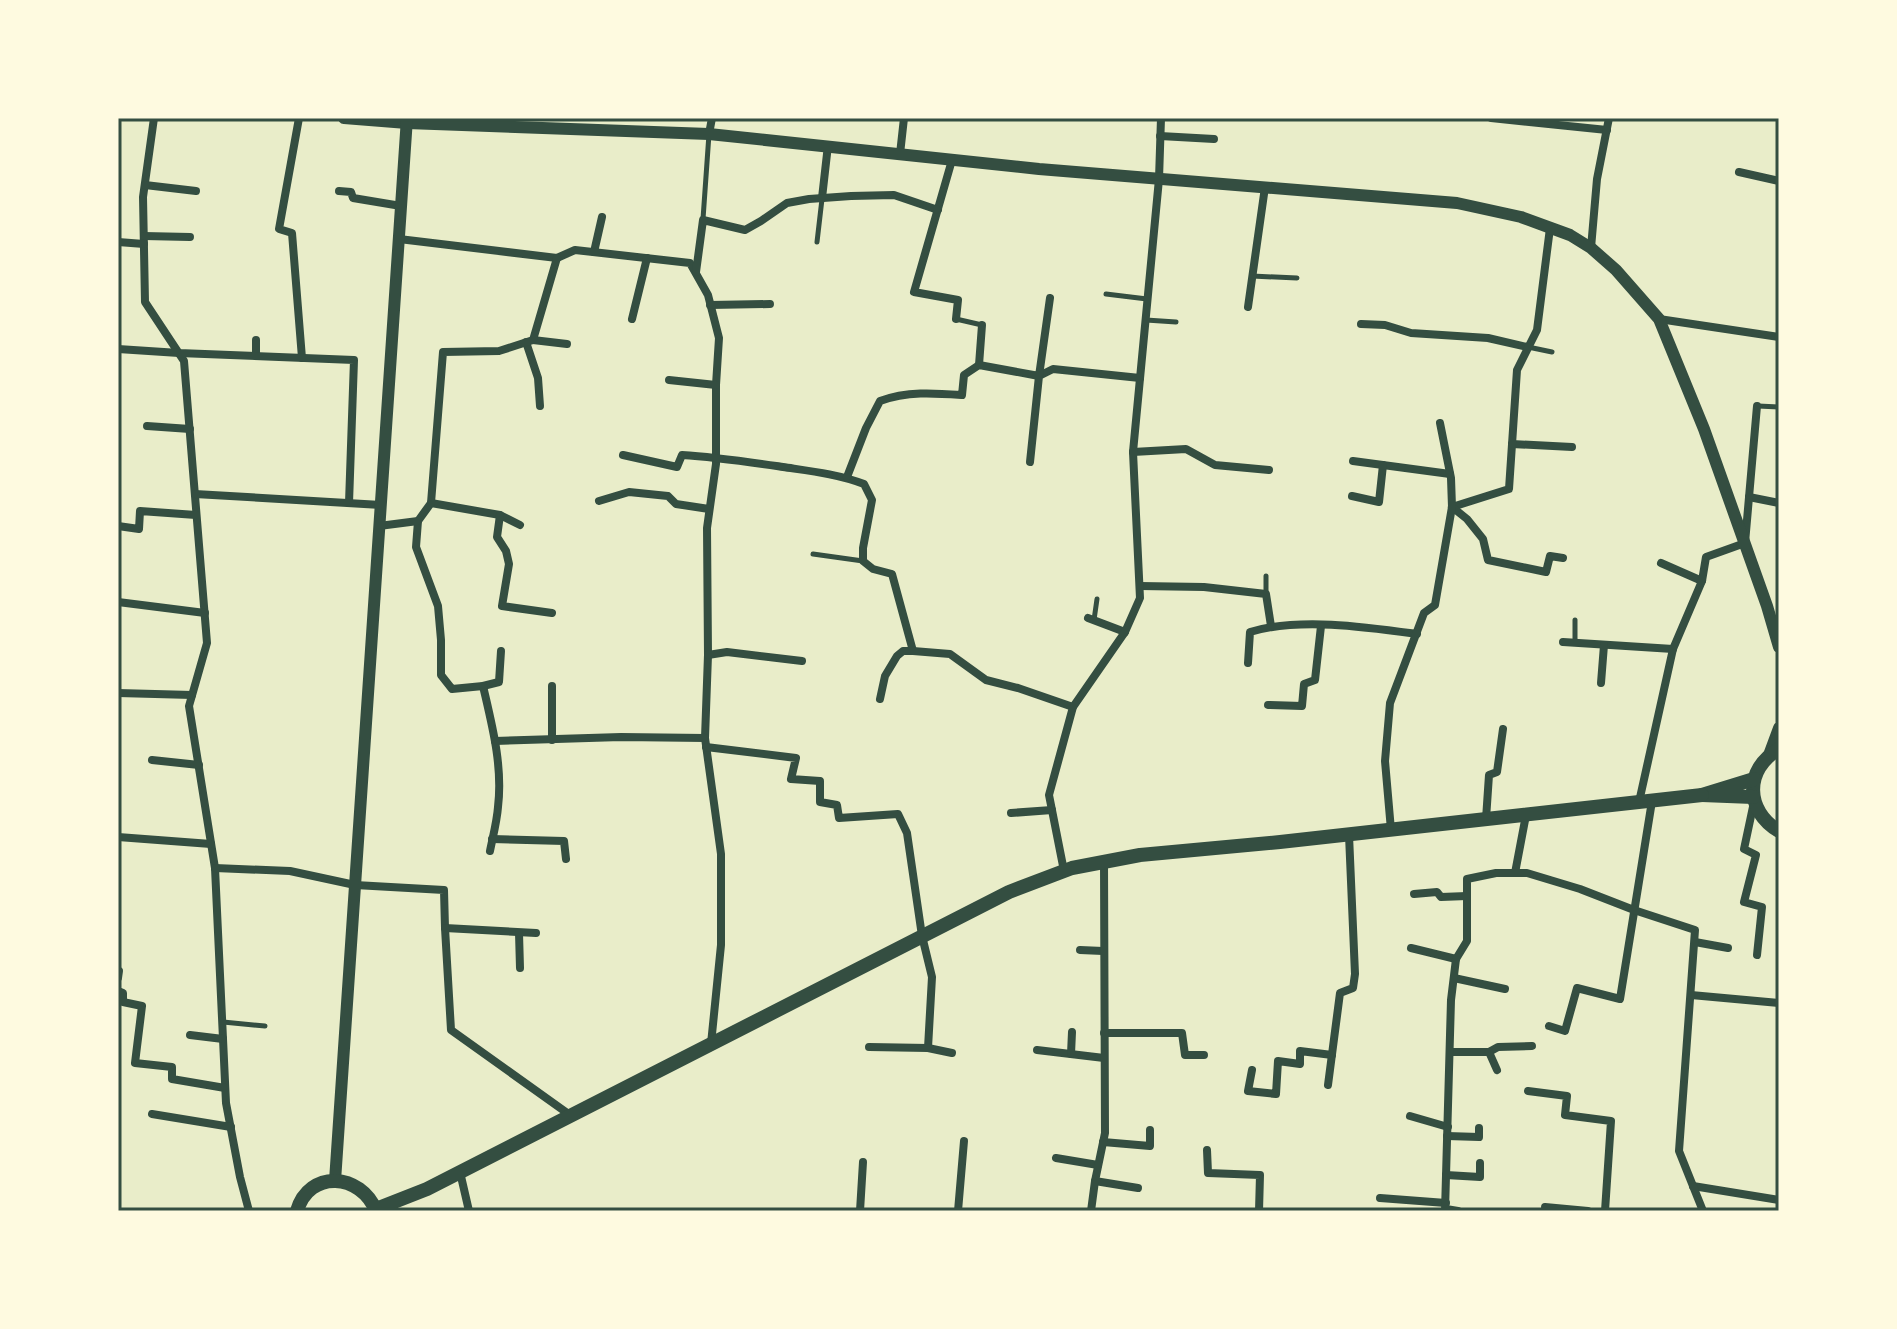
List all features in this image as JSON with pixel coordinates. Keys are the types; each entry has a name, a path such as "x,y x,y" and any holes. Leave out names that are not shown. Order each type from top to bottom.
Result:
{"main road":[{"path":"1774,752 1760,766 1754,779 1754,799 1762,818 1778,832"},
{"path":"297,1211 306,1194 317,1185 335,1181 345,1181 358,1187 369,1196 376,1210 427,1189 1009,892 1064,871 1140,855 1702,795 1754,779"},
{"path":"1702,795 1754,799"}],"street":[{"path":"154,118 143,197 145,302 184,361 207,643 189,706 215,868 225,1088 249,1211"},
{"path":"299,118 279,229 292,233 302,358"},
{"path":"344,118 588,123 828,145 1039,169 1457,203 1521,217 1570,235 1616,270 1659,319 1704,429 1779,647"},
{"path":"709,134 712,118"},
{"path":"900,154 904,118"},
{"path":"1064,871 1049,795 1073,707 1125,632 1140,598 1133,452 1159,179 1161,118"},
{"path":"1491,118 1607,130"},
{"path":"1591,248 1597,179 1609,118"},
{"path":"335,1181 407,120"},
{"path":"1160,136 1214,139"},
{"path":"822,198 828,145"},
{"path":"952,160 914,292 958,300 956,319"},
{"path":"1739,172 1779,181"},
{"path":"145,185 196,191"},
{"path":"1248,307 1265,187"},
{"path":"339,191 351,192 353,198 401,206"},
{"path":"696,273 703,220 745,230 787,203 822,198 894,195 938,210"},
{"path":"594,252 602,217"},
{"path":"1452,507 1509,489 1517,370 1537,330 1550,228"},
{"path":"118,242 190,237"},
{"path":"399,239 557,258 575,250 690,263 710,305 719,338 716,457 707,528 706,742 721,854 721,945 711,1044"},
{"path":"540,406 538,378 529,341 557,258"},
{"path":"632,319 647,258"},
{"path":"1030,462 1050,298"},
{"path":"710,305 770,304"},
{"path":"1659,319 1779,337"},
{"path":"1361,324 1385,325 1411,333 1488,338 1527,347"},
{"path":"979,365 982,325"},
{"path":"256,340 256,356"},
{"path":"501,651 499,682 452,689 441,675 438,606 416,547 418,521 431,503 443,352 499,351 529,341 567,344"},
{"path":"118,349 354,360 349,503"},
{"path":"847,477 880,401 897,394 962,395 964,375 979,365 1039,376 1053,369 1140,378"},
{"path":"669,380 716,385"},
{"path":"1745,543 1757,406"},
{"path":"1391,830 1385,761 1390,703 1424,613 1435,605 1452,507 1450,474 1440,423"},
{"path":"147,426 190,429"},
{"path":"1512,444 1572,447"},
{"path":"1133,452 1186,449 1215,465 1269,470"},
{"path":"623,455 677,467 682,455 716,457 847,477 864,484 872,500 863,561 873,569 892,574 913,651"},
{"path":"1353,461 1450,474"},
{"path":"1352,496 1379,502 1383,465"},
{"path":"599,501 629,492 668,496 676,504 709,509"},
{"path":"195,494 381,505"},
{"path":"1749,497 1779,503"},
{"path":"431,503 500,515 520,525"},
{"path":"1452,507 1467,519 1483,539 1488,560 1546,572 1550,556 1563,558"},
{"path":"118,526 139,529 140,511 196,515"},
{"path":"500,515 497,537 506,551 509,564 502,606 552,613"},
{"path":"379,526 418,521"},
{"path":"1549,1026 1565,1031 1577,988 1620,999 1646,802 1673,649 1702,581 1706,557 1745,543"},
{"path":"1661,563 1702,581"},
{"path":"1140,586 1204,587 1266,594 1271,626"},
{"path":"118,602 205,613"},
{"path":"1091,619 1125,632"},
{"path":"1248,663 1250,632 1271,626 1363,627 1417,634"},
{"path":"1268,705 1302,706 1304,684 1315,680 1321,626"},
{"path":"1563,642 1673,649"},
{"path":"1601,683 1604,645"},
{"path":"880,699 885,676 897,656 903,651 913,651 950,654 986,680 1073,707"},
{"path":"708,655 727,652 802,661"},
{"path":"483,686 499,768 499,806 490,851"},
{"path":"552,686 552,740"},
{"path":"118,693 192,695"},
{"path":"1774,752 1779,728"},
{"path":"1486,819 1489,775 1497,772 1503,729"},
{"path":"495,741 621,737 706,742 796,758 791,779 820,781 820,802 837,805 839,818 898,814 907,833 922,936 932,977 928,1048"},
{"path":"152,760 199,765"},
{"path":"1754,799 1744,849 1756,855 1744,902 1762,907 1757,955"},
{"path":"1011,813 1052,810"},
{"path":"1515,873 1526,815"},
{"path":"1328,1085 1340,993 1353,988 1355,974 1349,835"},
{"path":"118,837 211,844"},
{"path":"492,839 564,841 566,859"},
{"path":"1091,1211 1105,1133 1104,862"},
{"path":"215,868 290,871 355,885 444,890 451,1030 570,1115"},
{"path":"1446,1208 1451,1000 1456,959 1467,941 1467,879 1496,873 1527,873 1695,930 1679,1151 1703,1211"},
{"path":"1414,894 1437,892 1441,897 1467,896"},
{"path":"445,928 536,933"},
{"path":"519,933 520,968"},
{"path":"1695,942 1728,948"},
{"path":"1411,948 1456,959"},
{"path":"1080,950 1103,951"},
{"path":"1454,978 1505,989"},
{"path":"118,991 123,993 123,1002 142,1006 135,1063 172,1067 172,1079 225,1088"},
{"path":"1691,995 1779,1003"},
{"path":"1071,1054 1072,1032"},
{"path":"1104,1033 1182,1033 1185,1055 1204,1055"},
{"path":"190,1035 223,1039"},
{"path":"1450,1052 1489,1052 1498,1047 1532,1046"},
{"path":"869,1047 928,1048 952,1053"},
{"path":"1037,1050 1104,1058"},
{"path":"1252,1070 1248,1091 1276,1094 1278,1061 1300,1064 1300,1051 1332,1055"},
{"path":"1489,1052 1497,1070"},
{"path":"1528,1091 1567,1096 1565,1115 1611,1121 1605,1211"},
{"path":"152,1114 231,1127"},
{"path":"1410,1116 1448,1131 1479,1137 1479,1128"},
{"path":"1103,1142 1150,1146 1150,1130"},
{"path":"958,1211 964,1141"},
{"path":"1207,1150 1208,1173 1260,1175 1259,1211"},
{"path":"1056,1158 1098,1165"},
{"path":"860,1211 863,1162"},
{"path":"1446,1175 1480,1177 1480,1163"},
{"path":"460,1172 469,1211"},
{"path":"1095,1181 1138,1188"},
{"path":"1693,1186 1779,1200"},
{"path":"1380,1198 1458,1211"},
{"path":"1545,1207 1588,1211"}],"lane":[{"path":"703,220 709,134"},
{"path":"817,242 822,198"},
{"path":"1252,276 1297,278"},
{"path":"1106,294 1147,299"},
{"path":"956,319 982,325"},
{"path":"1145,320 1176,322"},
{"path":"1527,347 1552,352"},
{"path":"1757,406 1779,407"},
{"path":"813,554 863,561"},
{"path":"1266,576 1266,594"},
{"path":"1091,619 1097,599"},
{"path":"1575,620 1575,643"},
{"path":"222,1022 265,1026"}]}
